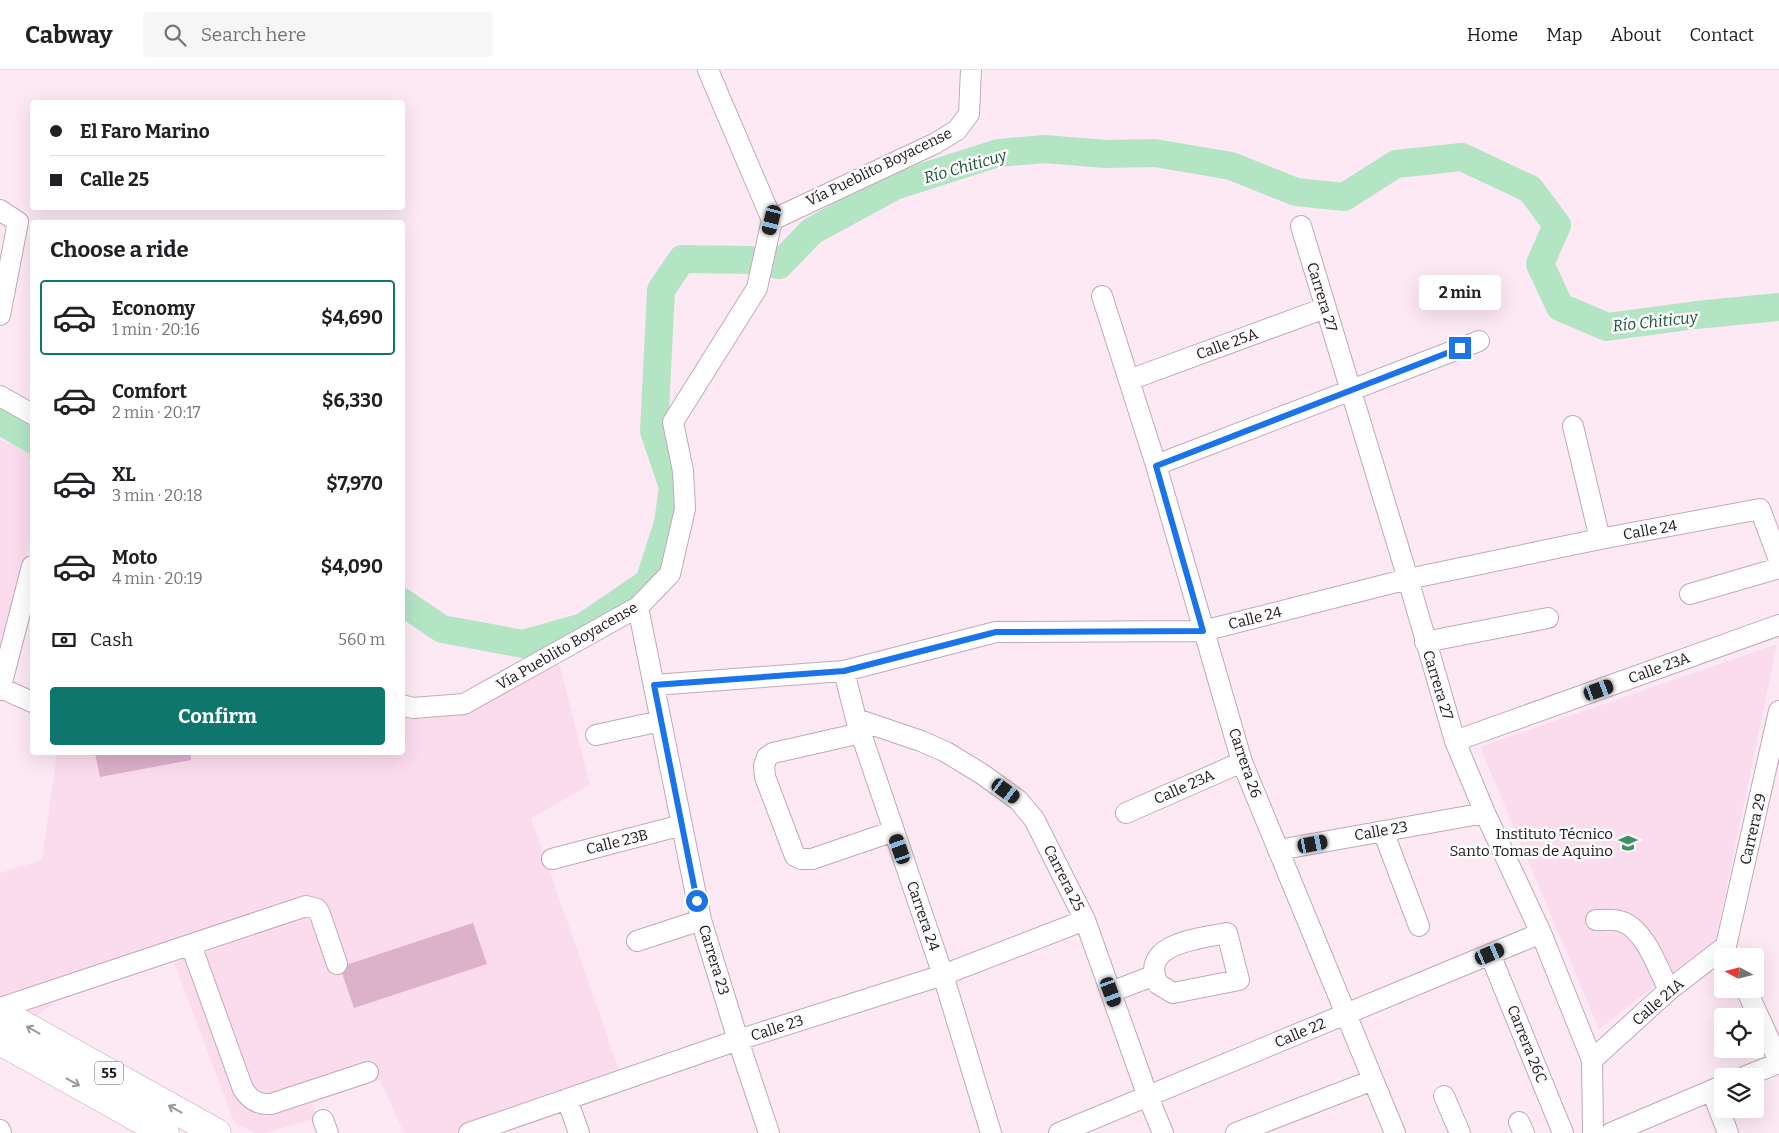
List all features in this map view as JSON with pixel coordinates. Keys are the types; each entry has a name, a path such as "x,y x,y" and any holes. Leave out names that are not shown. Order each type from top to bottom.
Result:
{"highway":[{"name":"55","path":"0,1012 217,1133"},
{"name":"55","path":"0,1041 166,1133"}],"street":[{"path":"708,70 772,220"},
{"name":"Vía Pueblito Boyacense","path":"405,706 413,708 464,704 638,607 670,574 685,509 683,472 673,422 757,288 772,220 936,142 957,130 969,114 971,70"},
{"path":"0,210 18,222 0,315"},
{"name":"Carrera 27","path":"1301,226 1408,579 1455,742 1541,933 1592,1060 1593,1133"},
{"name":"Carrera 26","path":"1102,296 1156,466 1242,762 1395,1133"},
{"name":"Calle 25A","path":"1129,380 1325,308"},
{"path":"1156,466 1479,341"},
{"path":"0,396 30,413"},
{"path":"1573,426 1600,539"},
{"name":"Calle 24","path":"654,685 844,671 996,632 1203,631 1408,579 1600,539 1760,509 1779,560"},
{"path":"1690,594 1779,568"},
{"path":"30,574 0,689 30,701"},
{"name":"Carrera 23","path":"638,607 701,920 769,1133"},
{"path":"1425,642 1548,618"},
{"name":"Calle 23A","path":"1455,742 1779,626"},
{"name":"Carrera 24","path":"844,671 858,726 943,975 991,1133"},
{"name":"Carrera 29","path":"1729,948 1772,781 1779,711"},
{"path":"596,735 661,721"},
{"path":"858,726 773,753 767,757 764,766 765,777 795,856 801,859 812,859 894,831"},
{"name":"Carrera 25","path":"858,726 921,741 946,752 982,774 1018,800 1034,819 1085,920 1148,1097 1163,1133"},
{"name":"Calle 23A","path":"1126,813 1242,762"},
{"name":"Calle 23","path":"1278,850 1485,812"},
{"name":"Calle 23B","path":"552,859 682,825"},
{"path":"1383,831 1419,926"},
{"path":"0,1008 306,906 317,910 320,914 337,964"},
{"path":"637,941 701,920"},
{"name":"Calle 23","path":"469,1133 738,1040 943,975 1085,920"},
{"path":"1596,920 1620,921 1641,936 1669,990"},
{"name":"Calle 22","path":"1059,1133 1541,933"},
{"path":"191,945 243,1089 252,1100 258,1103 271,1104 368,1072"},
{"name":"Carrera 26C","path":"1490,954 1563,1133"},
{"name":"Calle 21A","path":"1592,1060 1669,990 1714,960"},
{"path":"1111,992 1155,975"},
{"path":"1750,998 1779,1062 1764,1068"},
{"path":"1236,1133 1373,1080"},
{"path":"1611,1133 1714,1089"},
{"path":"1444,1096 1460,1133"},
{"path":"567,1099 579,1133"},
{"path":"1724,1118 1728,1133"}],"shaded area":[{"path":"0,439 30,453 30,541 6,648 0,646"},
{"name":"Instituto Técnico Santo Tomas de Aquino","path":"1777,644 1716,939 1599,1029 1480,747"},
{"path":"557,654 590,785 531,818 623,1081 471,1133 404,1133 380,1080 312,1103 316,1118 265,1133 255,1133 234,1122 174,962 57,1001 28,1022 0,1004 0,873 42,860 57,755 405,755 405,703 471,702"},
{"path":"95,755 190,755 191,760 100,777"},
{"path":"473,923 487,964 354,1008 340,967"}],"waterway":[{"name":"Río Chiticuy","path":"405,604 442,629 523,644 583,627 649,582 668,523 673,487 654,431 661,290 682,259 750,260 779,265 812,231 895,186 998,153 1044,149 1106,154 1155,153 1231,166 1296,192 1344,197 1396,164 1462,157 1530,189 1557,225 1540,264 1560,307 1607,327 1696,315 1779,307"},
{"name":"Río Chiticuy","path":"0,421 30,438"}],"place":[{"name":"Instituto Técnico Santo Tomas de Aquino","path":"1628,843"}],"route":[{"path":"697,901 654,685 844,671 996,632 1203,631 1156,466 1460,348"}]}
